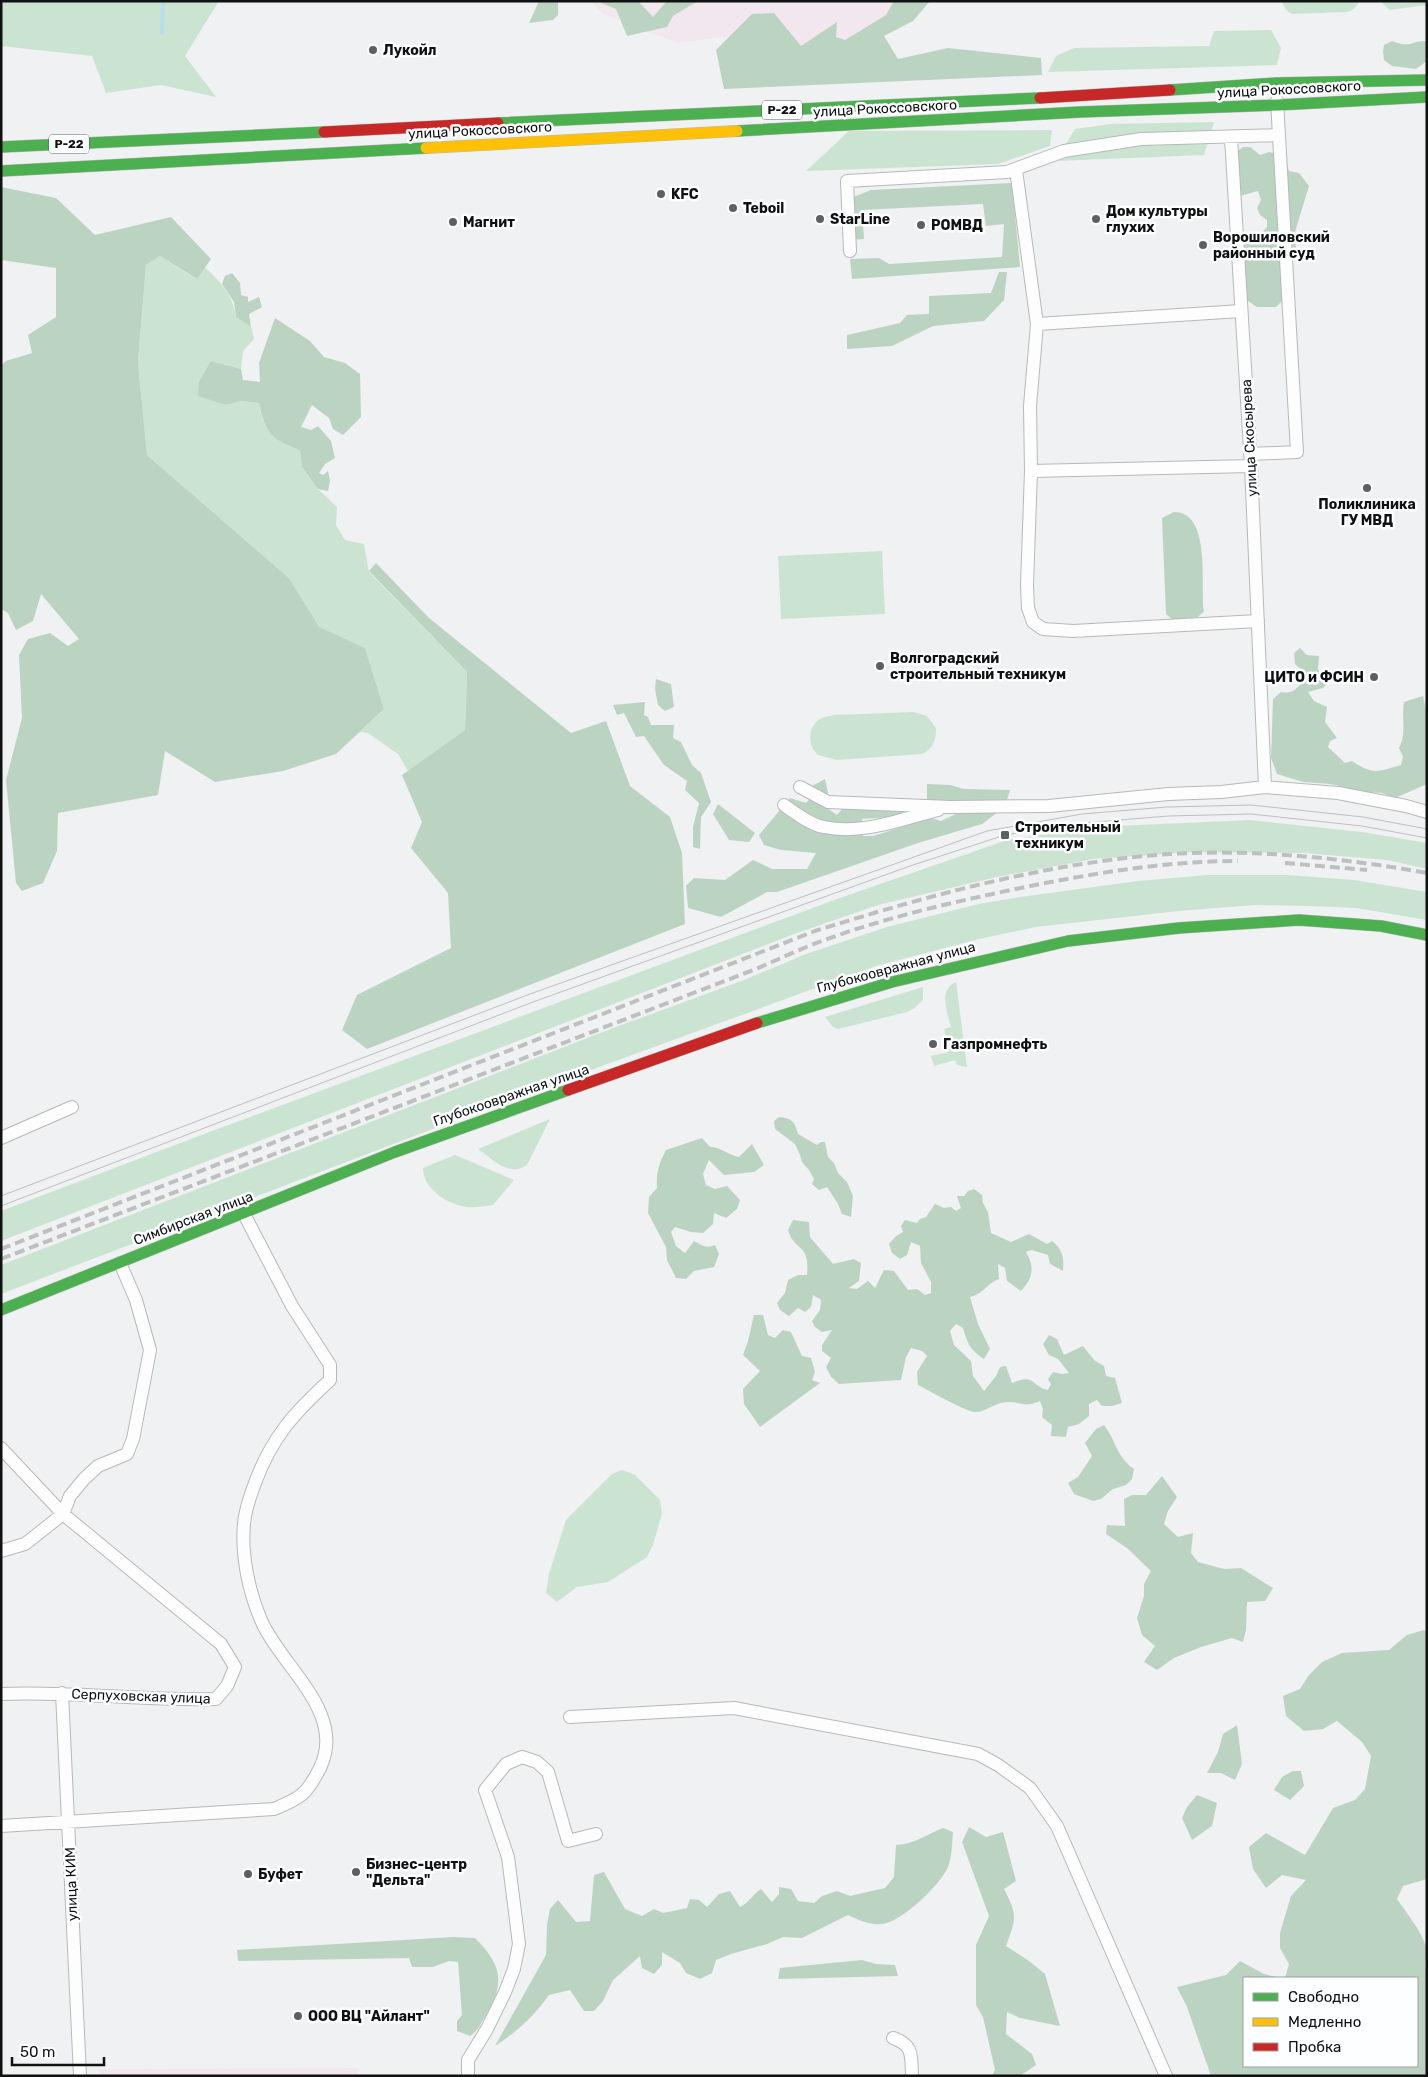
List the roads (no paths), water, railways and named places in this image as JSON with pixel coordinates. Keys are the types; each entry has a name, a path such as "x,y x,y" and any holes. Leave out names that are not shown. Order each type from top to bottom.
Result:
{"main road":[{"name":"улица Рокоссовского","path":"1,147 1074,96 1276,84 1427,80"},
{"name":"улица Рокоссовского","path":"1,171 134,162 625,138 1080,112 1278,105 1427,97"},
{"name":"Глубокоовражная улица","path":"395,1152 786,1012 981,960 1068,941 1179,928 1299,920 1381,926 1427,935"},
{"name":"Симбирская улица","path":"1,1310 395,1152"}],"street":[{"path":"1031,472 1251,460 1297,452 1276,84"},
{"path":"850,251 847,181 1007,172 1064,151 1141,139 1230,138 1280,135"},
{"name":"улица Скосырева","path":"1230,138 1251,460 1265,787"},
{"path":"1016,170 1037,324 1030,406 1031,472 1027,585 1028,608 1033,622 1043,629 1056,631 1258,621"},
{"path":"1037,324 1241,311"},
{"path":"800,787 828,802 950,807 1049,806 1168,794 1221,792 1265,787 1338,793 1427,812"},
{"path":"784,805 823,827 853,830 950,807"},
{"path":"1,1138 72,1107"},
{"path":"1,1826 274,1809 298,1800 312,1782 326,1755 327,1730 306,1686 285,1659 262,1622 248,1577 244,1554 244,1524 251,1494 263,1462 279,1433 295,1414 330,1380 330,1366 292,1306 244,1214"},
{"path":"1,1551 25,1544 62,1514 70,1496 98,1466 127,1454 133,1439 150,1350 136,1300 120,1263"},
{"path":"1,1448 62,1514"},
{"name":"Серпуховская улица","path":"1,1694 62,1692 152,1699 216,1700 227,1686 235,1667 221,1644 62,1514"},
{"name":"улица КИМ","path":"62,1692 80,2076"},
{"path":"570,1717 734,1708 978,1754 998,1765 1030,1788 1057,1826 1166,2076"},
{"path":"468,2076 468,2060 487,2029 505,1992 514,1969 519,1944 508,1857 485,1790 506,1764 522,1757 538,1762 548,1772 568,1841 596,1834"},
{"path":"893,2038 904,2042 911,2053 912,2076"}],"waterway":[{"path":"162,33 163,1"}],"tram line":[{"path":"1,1196 530,994 987,831 1082,814 1167,807 1251,805 1363,817 1427,829"},
{"path":"1,1206 533,1002 910,866 1005,835 1083,823 1168,816 1251,814 1362,826 1427,838"}],"railway":[{"path":"1,1249 815,931 946,893 1035,872 1080,864 1170,854 1235,853 1299,856 1364,863 1427,873"},
{"path":"1,1259 756,969 811,945 872,924 926,909 1060,880 1161,865 1238,861"},
{"path":"1285,863 1367,870"}],"place":[{"name":"Лукойл","path":"373,50"},
{"name":"KFC","path":"661,194"},
{"name":"Teboil","path":"733,208"},
{"name":"StarLine","path":"820,219"},
{"name":"Дом культуры глухих","path":"1096,219"},
{"name":"Магнит","path":"453,222"},
{"name":"РОМВД","path":"921,225"},
{"name":"Ворошиловский районный суд","path":"1203,245"},
{"name":"Поликлиника ГУ МВД","path":"1367,488"},
{"name":"Волгоградский строительный техникум","path":"880,666"},
{"name":"ЦИТО и ФСИН","path":"1374,677"},
{"name":"Строительный техникум","path":"1005,835"},
{"name":"Газпромнефть","path":"933,1044"},
{"name":"Бизнес-центр \"Дельта\"","path":"356,1872"},
{"name":"Буфет","path":"248,1874"},
{"name":"ООО ВЦ \"Айлант\"","path":"298,2016"}]}
